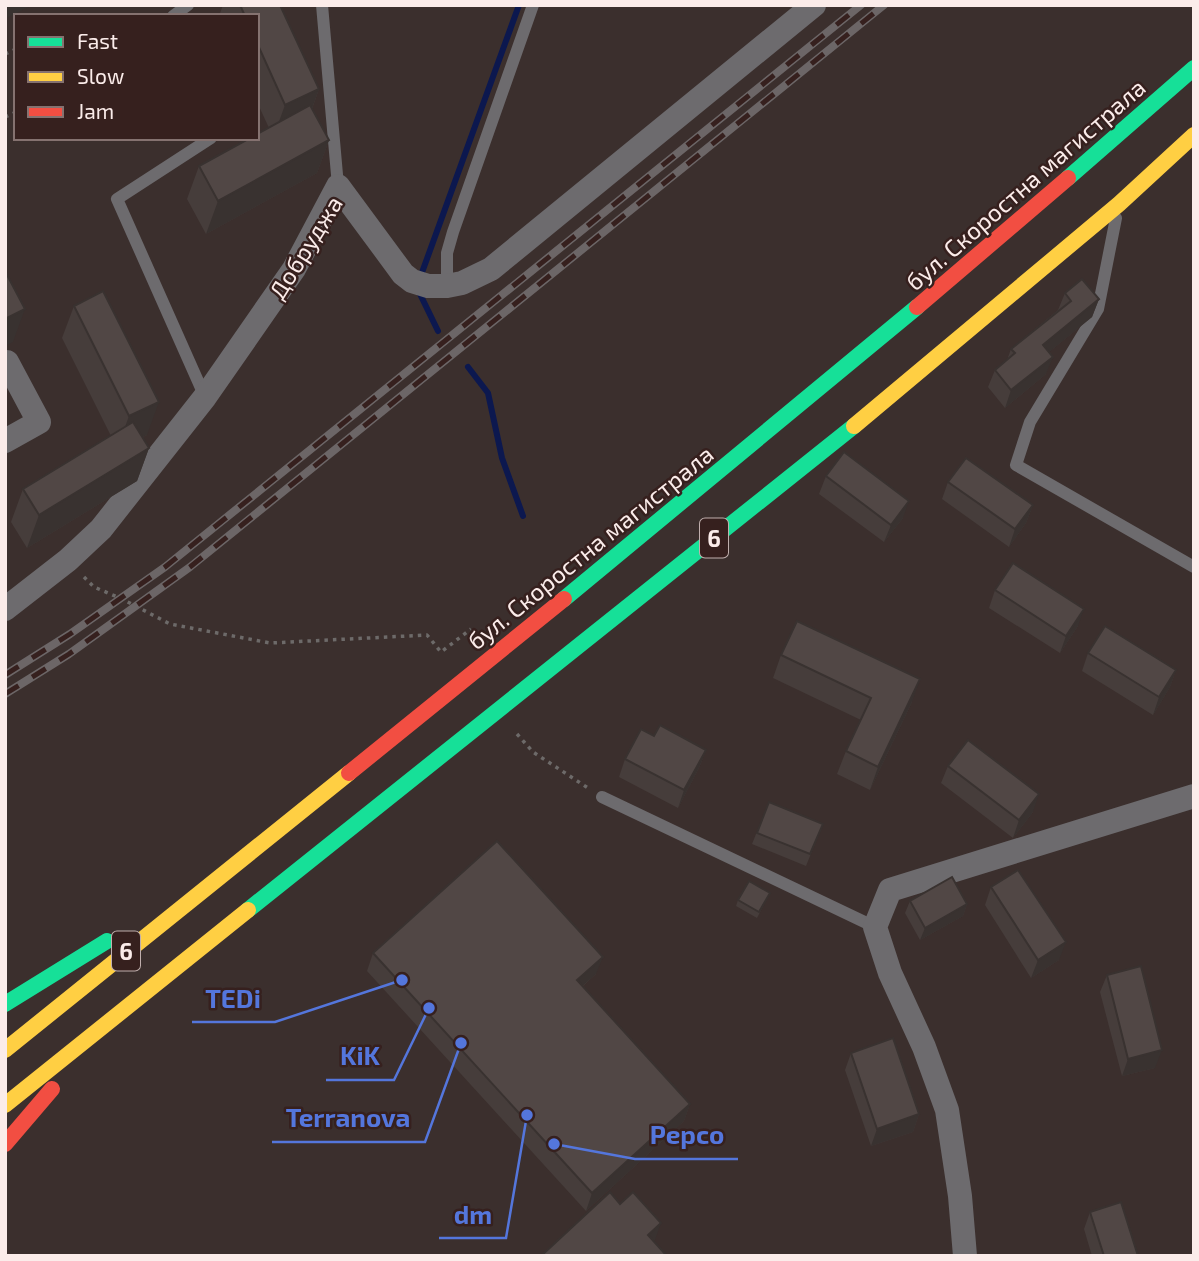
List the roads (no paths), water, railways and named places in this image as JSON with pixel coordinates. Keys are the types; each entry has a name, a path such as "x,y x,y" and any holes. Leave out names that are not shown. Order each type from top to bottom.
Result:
{"highway":[{"name":"бул. Скоростна магистрала","path":"5,1049 249,854 811,395 1194,68"},
{"name":"6","path":"5,1105 912,379 1119,204 1194,135"},
{"path":"138,922 249,854"},
{"path":"5,1004 115,935"},
{"path":"5,1144 112,1018"}],"street":[{"path":"429,284 462,283 491,269 814,5"},
{"name":"Добруджа","path":"5,610 68,561 101,529 205,397 294,269 338,186 403,274 429,284"},
{"path":"5,441 39,422 7,362"},
{"path":"965,1256 960,1196 947,1110 924,1047 890,973 875,927 890,890 1194,796"}],"lane":[{"path":"321,5 338,186"},
{"path":"429,284 447,253 533,5"},
{"path":"205,397 117,199 208,140"},
{"path":"1119,204 1098,309 1030,422 1016,465 1194,567"},
{"path":"602,797 875,927"}],"waterway":[{"path":"420,278 519,5"},
{"path":"420,289 438,331"},
{"path":"468,367 488,393 502,458 523,516"}],"railway":[{"path":"5,675 70,634 165,567 861,5"},
{"path":"5,694 69,654 190,567 884,5"}],"place":[{"name":"TEDi","path":"402,980"},
{"name":"KiK","path":"429,1008"},
{"name":"Terranova","path":"461,1043"},
{"name":"dm","path":"527,1115"},
{"name":"Pepco","path":"554,1144"}]}
